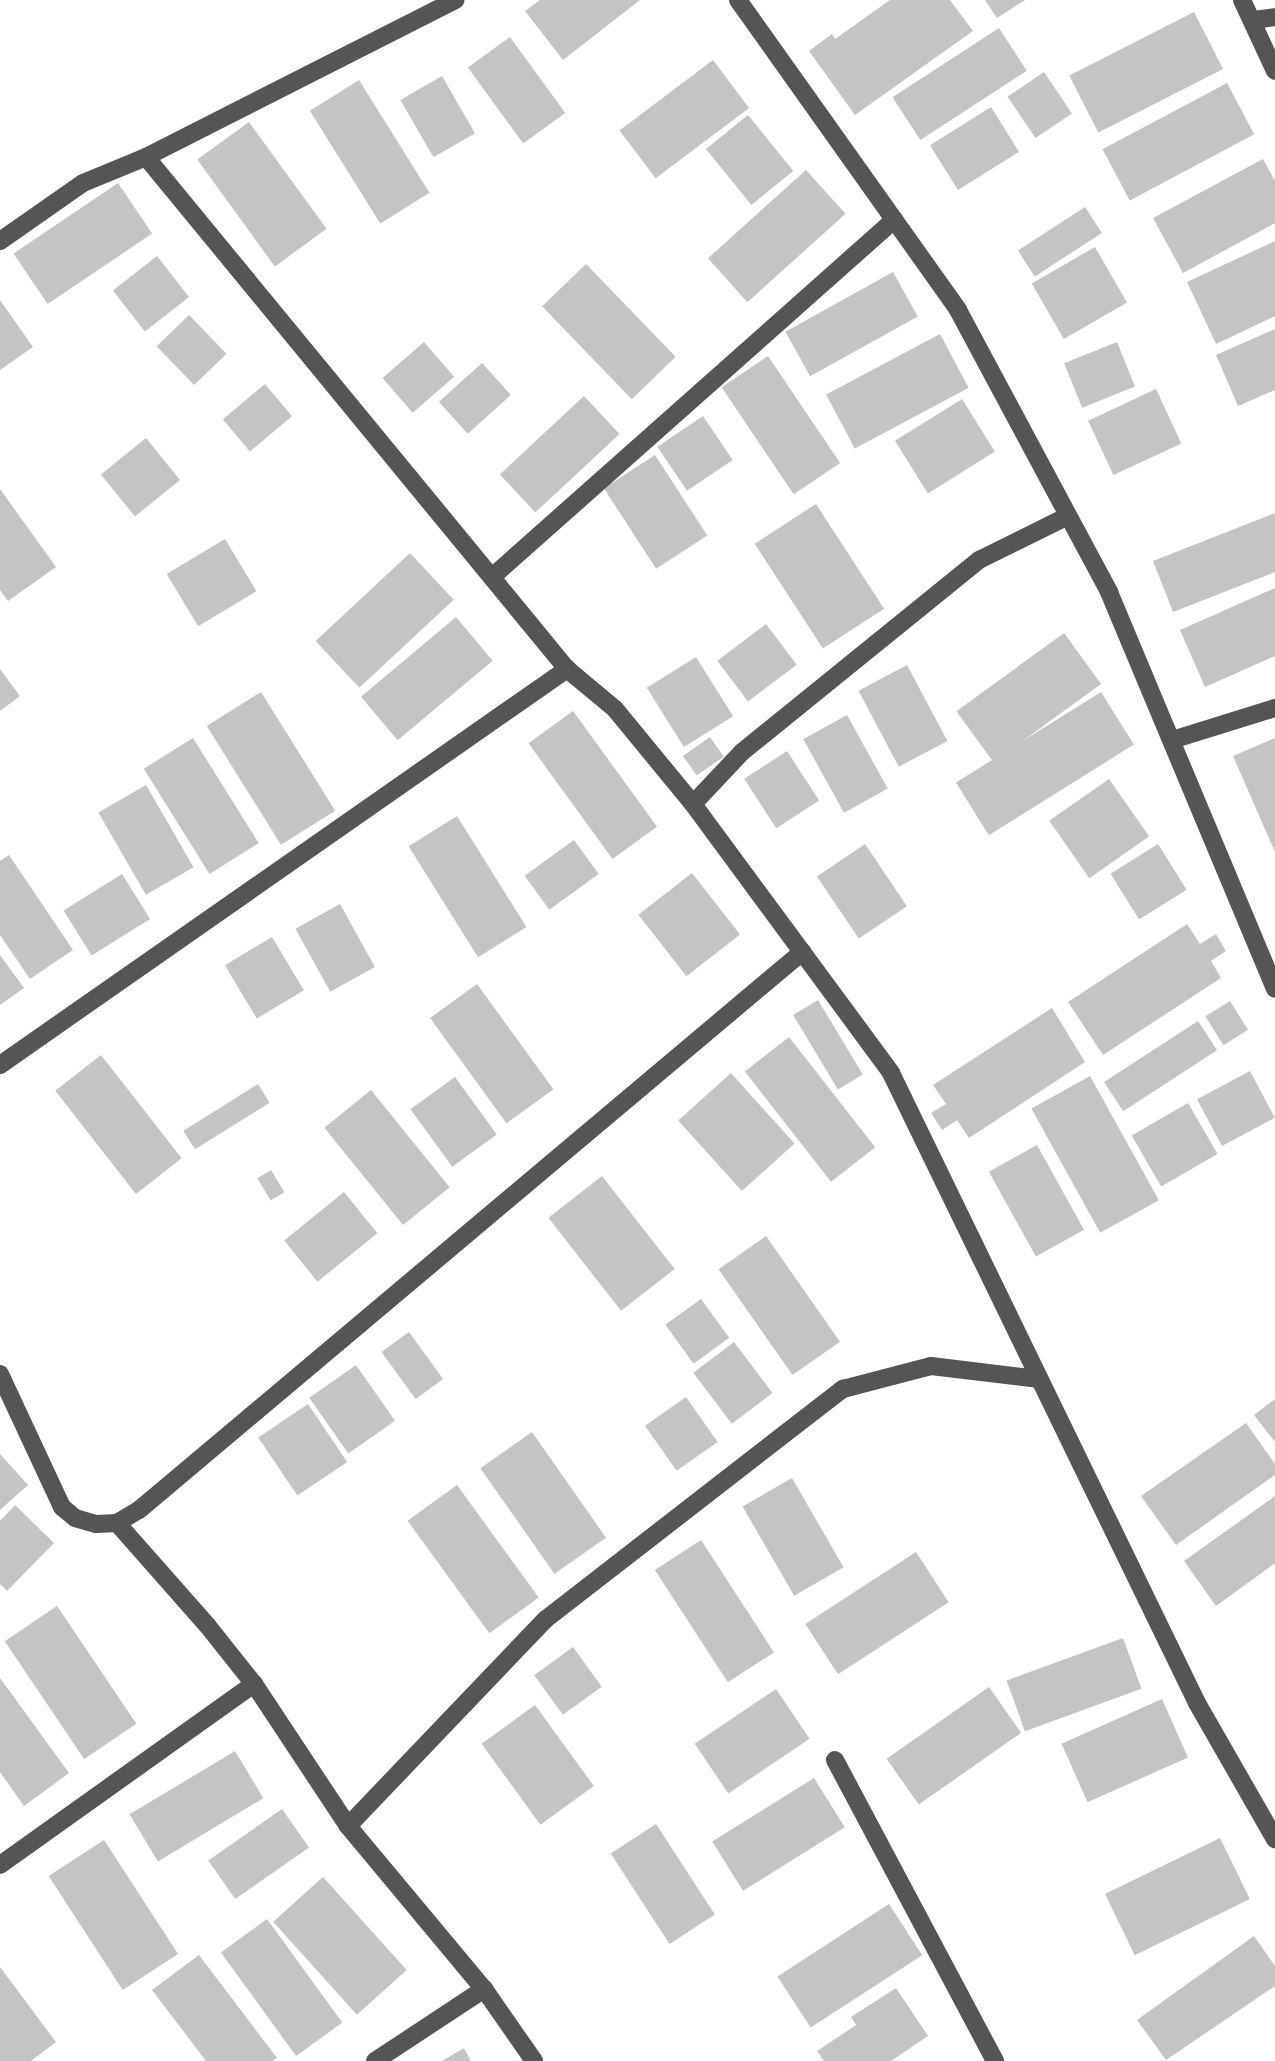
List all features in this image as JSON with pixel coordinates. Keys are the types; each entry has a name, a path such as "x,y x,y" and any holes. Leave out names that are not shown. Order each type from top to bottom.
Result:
{"street":[{"path":"0,241 83,183 146,157 456,0"},
{"path":"738,0 958,310 1109,592 1275,989"},
{"path":"1242,0 1254,20 1275,71"},
{"path":"1254,20 1275,17"},
{"path":"146,157 567,669 615,709 693,804 891,1073 1198,1703 1275,1839"},
{"path":"492,577 894,220"},
{"path":"693,804 742,752 979,560 1068,516"},
{"path":"0,1065 567,669"},
{"path":"1172,740 1275,708"},
{"path":"1,1379 62,1507 75,1518 85,1521 117,1523 139,1510 802,952"},
{"path":"348,1826 546,1619 843,1389 932,1366 1039,1379"},
{"path":"117,1523 207,1625 254,1684 348,1826 484,1989 534,2061"},
{"path":"0,1865 254,1684"},
{"path":"835,1760 995,2061"},
{"path":"375,2061 484,1989"}],"building":[{"path":"540,0 640,0 563,60 525,11"},
{"path":"890,0 950,0 973,31 855,115 809,51 832,34 835,39"},
{"path":"985,0 1025,0 997,18"},
{"path":"1194,12 1223,69 1098,133 1069,76"},
{"path":"999,28 1027,71 920,140 892,97"},
{"path":"510,37 565,113 523,144 468,68"},
{"path":"713,60 749,108 656,178 620,130"},
{"path":"1044,72 1072,113 1035,138 1008,97"},
{"path":"442,76 475,133 433,157 400,100"},
{"path":"359,80 429,193 380,224 310,111"},
{"path":"1227,83 1254,134 1130,200 1103,149"},
{"path":"991,107 1019,152 958,190 930,145"},
{"path":"748,115 793,171 751,205 706,149"},
{"path":"249,122 327,229 275,266 197,160"},
{"path":"1263,159 1275,181 1275,223 1183,273 1153,218"},
{"path":"806,170 845,214 747,302 708,258"},
{"path":"118,183 152,234 48,304 14,253"},
{"path":"1085,207 1102,233 1035,277 1018,251"},
{"path":"1275,241 1275,316 1216,344 1187,282"},
{"path":"1095,247 1127,302 1064,339 1032,284"},
{"path":"157,256 189,297 145,331 113,290"},
{"path":"586,264 676,357 632,399 542,306"},
{"path":"893,272 918,317 810,376 785,332"},
{"path":"0,300 33,347 0,370"},
{"path":"189,315 227,354 194,385 157,346"},
{"path":"1275,329 1275,390 1238,406 1216,355"},
{"path":"940,334 969,388 855,448 826,395"},
{"path":"424,342 454,377 413,413 382,378"},
{"path":"1117,342 1135,387 1082,408 1064,363"},
{"path":"768,356 840,463 794,494 722,387"},
{"path":"482,363 511,395 468,434 439,402"},
{"path":"265,384 292,416 250,452 223,419"},
{"path":"1156,389 1181,443 1113,475 1088,421"},
{"path":"584,396 619,434 535,512 500,474"},
{"path":"962,399 995,452 928,493 895,441"},
{"path":"703,416 733,460 687,491 657,447"},
{"path":"146,438 180,480 135,516 101,475"},
{"path":"655,455 707,536 656,569 604,488"},
{"path":"0,489 56,567 8,601 0,590"},
{"path":"816,504 884,609 823,649 755,544"},
{"path":"1275,513 1275,572 1173,612 1153,561"},
{"path":"225,539 256,591 198,626 167,574"},
{"path":"410,553 454,600 359,688 316,641"},
{"path":"1275,588 1275,656 1205,687 1180,630"},
{"path":"456,617 493,661 398,740 361,697"},
{"path":"766,624 797,665 748,701 717,661"},
{"path":"1064,633 1101,684 993,762 956,711"},
{"path":"696,657 733,716 684,747 647,688"},
{"path":"907,665 947,741 899,767 858,691"},
{"path":"0,669 20,696 0,711"},
{"path":"261,692 335,811 281,845 207,726"},
{"path":"1101,692 1134,745 989,835 956,783"},
{"path":"573,711 657,827 613,859 529,743"},
{"path":"847,715 888,788 844,813 803,739"},
{"path":"710,737 724,757 697,776 683,756"},
{"path":"193,738 259,843 210,874 144,769"},
{"path":"1275,738 1275,852 1233,756"},
{"path":"787,751 819,800 776,828 744,779"},
{"path":"1109,779 1149,836 1089,878 1049,821"},
{"path":"146,785 194,867 146,895 98,812"},
{"path":"457,816 526,927 478,957 409,846"},
{"path":"574,840 599,874 549,910 525,876"},
{"path":"865,844 907,906 859,939 817,876"},
{"path":"1158,844 1187,890 1139,919 1111,874"},
{"path":"9,855 73,950 30,979 0,935 0,861"},
{"path":"692,873 740,934 686,976 638,915"},
{"path":"122,874 150,919 92,956 63,911"},
{"path":"340,904 375,967 330,992 295,929"},
{"path":"1187,924 1200,944 1216,934 1226,951 1211,961 1221,978 1103,1055 1068,1002"},
{"path":"272,937 304,990 257,1018 225,965"},
{"path":"0,955 24,988 0,1005"},
{"path":"477,984 553,1089 506,1123 430,1018"},
{"path":"818,1000 863,1075 838,1090 793,1015"},
{"path":"1230,1001 1248,1030 1223,1045 1205,1016"},
{"path":"1052,1008 1085,1062 969,1138 957,1120 942,1130 931,1113 946,1104 933,1085"},
{"path":"1198,1021 1217,1050 1123,1111 1104,1082"},
{"path":"789,1037 875,1147 831,1182 745,1071"},
{"path":"101,1055 182,1158 136,1194 55,1091"},
{"path":"1250,1071 1275,1118 1222,1146 1197,1099"},
{"path":"731,1073 795,1144 742,1191 678,1121"},
{"path":"1090,1076 1159,1200 1100,1233 1031,1108"},
{"path":"455,1077 497,1134 452,1167 411,1109"},
{"path":"258,1084 270,1103 195,1149 183,1131"},
{"path":"371,1090 450,1187 403,1225 324,1128"},
{"path":"1188,1103 1218,1154 1161,1187 1132,1136"},
{"path":"1037,1145 1084,1230 1036,1257 989,1172"},
{"path":"271,1170 284,1192 271,1201 257,1178"},
{"path":"602,1176 675,1269 621,1311 548,1218"},
{"path":"344,1192 377,1233 318,1282 284,1240"},
{"path":"766,1236 840,1342 792,1375 718,1269"},
{"path":"701,1299 729,1338 694,1364 665,1325"},
{"path":"409,1332 443,1379 416,1399 381,1352"},
{"path":"734,1342 773,1393 732,1424 693,1373"},
{"path":"356,1365 395,1421 348,1453 309,1398"},
{"path":"686,1397 718,1442 677,1471 645,1426"},
{"path":"1275,1399 1275,1442 1254,1415"},
{"path":"308,1404 347,1462 297,1496 258,1438"},
{"path":"1246,1423 1275,1464 1275,1475 1176,1545 1141,1496"},
{"path":"532,1432 606,1538 554,1574 480,1468"},
{"path":"0,1454 28,1485 0,1510"},
{"path":"792,1478 844,1567 794,1596 743,1506"},
{"path":"457,1485 539,1597 489,1633 408,1521"},
{"path":"1275,1496 1275,1563 1216,1606 1184,1561"},
{"path":"15,1505 54,1543 7,1591 0,1584 0,1521"},
{"path":"701,1540 774,1652 728,1682 655,1570"},
{"path":"916,1552 949,1602 838,1674 805,1624"},
{"path":"57,1606 136,1724 84,1759 5,1641"},
{"path":"1123,1638 1141,1689 1025,1731 1006,1680"},
{"path":"573,1647 602,1687 563,1715 534,1675"},
{"path":"0,1678 69,1773 24,1806 0,1772"},
{"path":"989,1687 1021,1733 919,1805 887,1759"},
{"path":"776,1689 810,1739 728,1794 695,1744"},
{"path":"1162,1699 1188,1757 1088,1802 1062,1744"},
{"path":"535,1705 594,1786 540,1825 482,1744"},
{"path":"235,1751 263,1798 158,1861 130,1814"},
{"path":"814,1778 845,1827 743,1891 712,1842"},
{"path":"282,1809 309,1848 235,1899 208,1861"},
{"path":"656,1824 715,1915 670,1944 611,1853"},
{"path":"1220,1838 1250,1899 1135,1955 1105,1894"},
{"path":"104,1840 178,1954 123,1990 49,1876"},
{"path":"323,1877 407,1970 357,2015 273,1922"},
{"path":"889,1904 922,1955 811,2028 777,1976"},
{"path":"267,1919 342,2023 296,2056 221,1953"},
{"path":"1254,1936 1275,1966 1275,1986 1166,2060 1137,2020"},
{"path":"199,1955 277,2058 272,2061 206,2061 152,1990"},
{"path":"0,1967 56,2042 31,2061 0,2061"},
{"path":"896,1988 928,2036 891,2061 824,2061 817,2051 856,2025 851,2017"},
{"path":"464,2048 471,2061 442,2061"}]}
